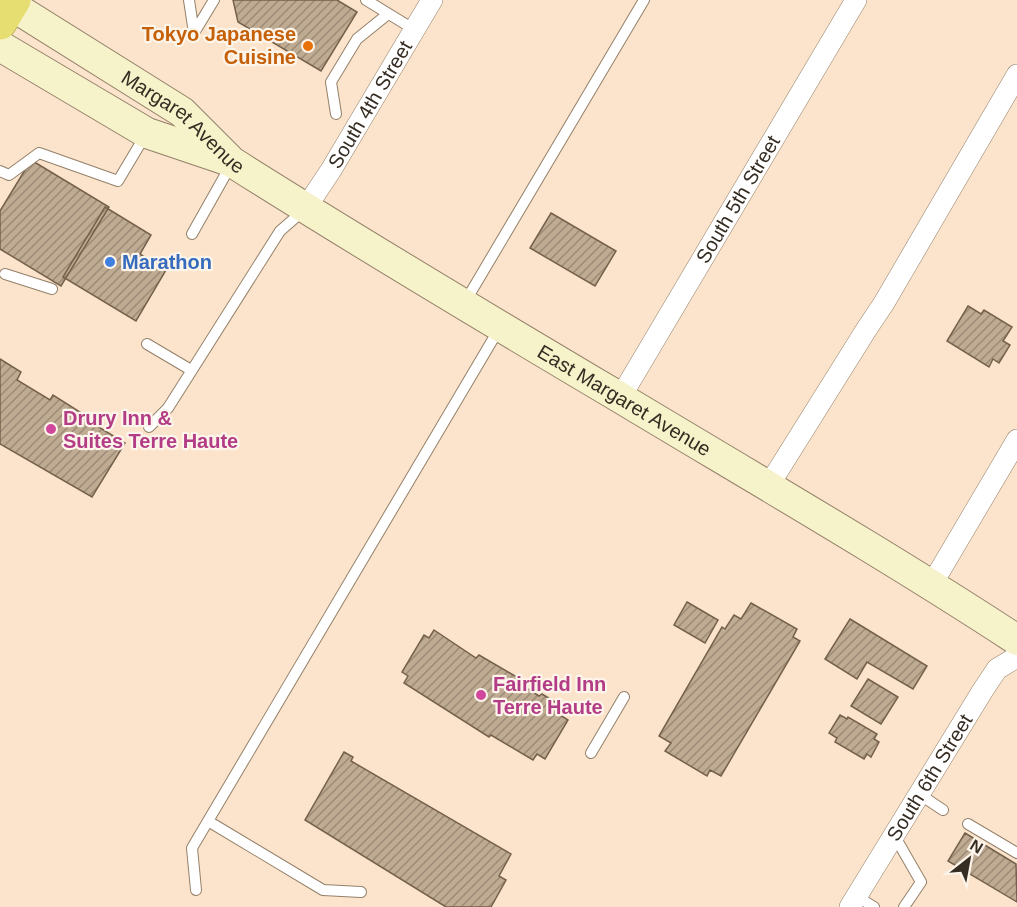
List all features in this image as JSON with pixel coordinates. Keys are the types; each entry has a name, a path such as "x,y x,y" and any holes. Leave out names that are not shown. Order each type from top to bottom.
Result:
{"main road":[{"name":"Margaret Avenue","path":"7,7 182,112 232,162"},
{"name":"Margaret Avenue","path":"0,46 147,133 232,162"},
{"name":"East Margaret Avenue","path":"232,162 464,304 932,584 1017,640"}],"street":[{"name":"South 4th Street","path":"305,208 331,170 432,0"},
{"name":"South 5th Street","path":"620,398 855,0"},
{"path":"769,485 884,303 1017,75"},
{"path":"932,584 1017,440"},
{"name":"South 6th Street","path":"860,903 894,835 997,669 1017,657"}],"lane":[{"path":"189,0 194,33 214,0"},
{"path":"366,0 415,30"},
{"path":"464,304 644,0"},
{"path":"336,114 331,82 357,39 388,14"},
{"path":"0,171 9,175 39,153 118,181 147,133"},
{"path":"192,234 232,162"},
{"path":"149,427 168,408 280,231 305,208"},
{"path":"6,274 52,289"},
{"path":"196,890 192,848 501,326"},
{"path":"147,344 190,370"},
{"path":"591,753 624,697"},
{"path":"919,794 943,810"},
{"path":"208,821 323,890 361,892"},
{"path":"968,824 1017,853"},
{"path":"894,835 921,882 904,907"}],"building":[{"name":"Tokyo Japanese Cuisine","path":"233,0 337,0 357,12 321,71 238,22"},
{"name":"Marathon","path":"31,160 109,207 61,286 0,249 0,211"},
{"path":"105,207 151,235 140,254 166,270 136,321 63,277"},
{"path":"551,213 616,251 595,286 530,248"},
{"path":"968,306 981,314 984,310 1012,327 1003,341 1010,345 999,363 993,359 989,367 947,341"},
{"name":"Drury Inn & Suites Terre Haute","path":"0,359 21,372 17,380 50,400 53,395 80,412 79,415 125,443 92,497 0,444"},
{"path":"687,602 718,620 705,643 674,625"},
{"path":"751,603 797,629 793,637 800,641 721,776 710,770 707,776 665,751 671,743 659,736 722,627 725,629 734,615 741,619"},
{"path":"850,619 927,666 913,689 867,662 857,679 825,659"},
{"name":"Fairfield Inn Terre Haute","path":"434,630 476,658 479,655 522,680 520,684 539,696 542,694 565,708 560,715 568,720 545,759 537,754 533,760 491,735 489,737 404,683 408,676 402,672 424,635 429,638"},
{"path":"868,679 898,697 881,724 851,706"},
{"path":"840,715 847,719 848,717 877,734 874,739 879,742 871,757 867,754 864,759 835,742 837,738 829,733"},
{"path":"344,752 353,757 351,761 511,854 499,876 506,880 491,907 446,907 305,820"},
{"path":"965,833 1016,864 1017,902 948,861"}],"place":[{"name":"Tokyo Japanese Cuisine","path":"308,46"},
{"name":"Marathon","path":"110,262"},
{"name":"Drury Inn & Suites Terre Haute","path":"51,429"},
{"name":"Fairfield Inn Terre Haute","path":"481,695"}]}
